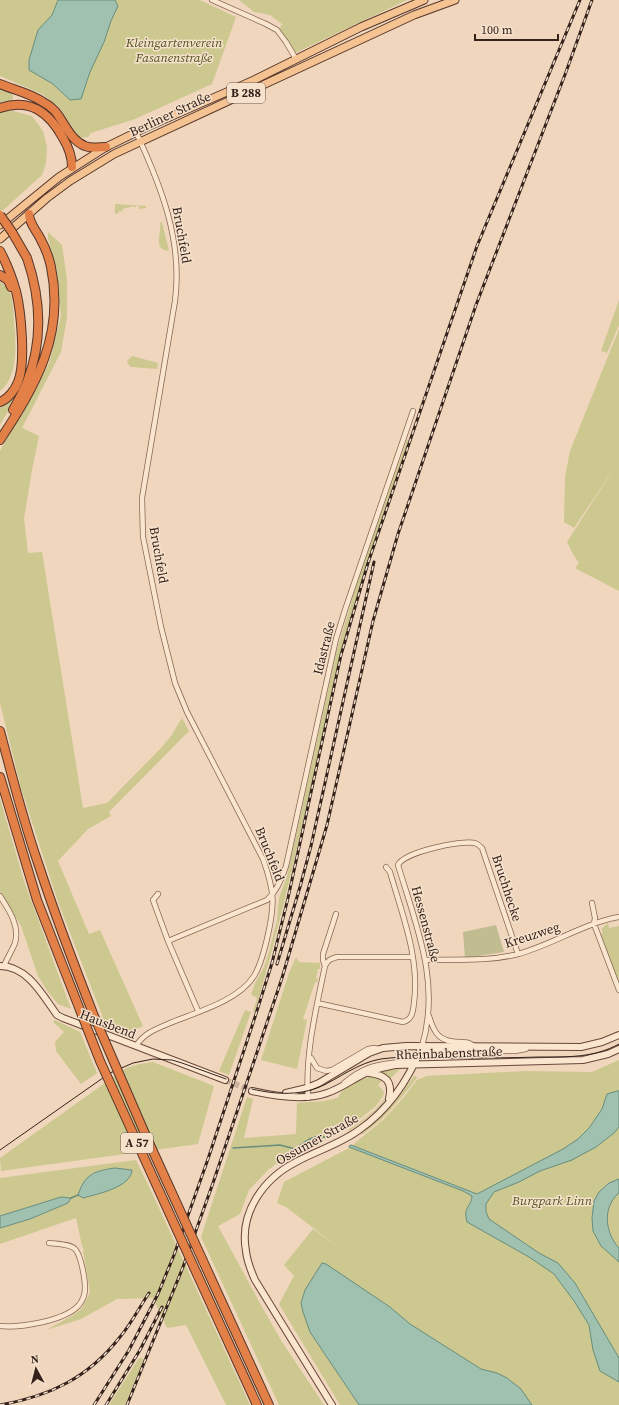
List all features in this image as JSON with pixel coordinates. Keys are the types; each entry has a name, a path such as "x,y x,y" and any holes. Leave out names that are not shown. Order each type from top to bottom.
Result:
{"highway":[{"path":"0,84 42,101 55,111 72,136 80,143 94,148 106,147"},
{"path":"0,108 10,105 23,105 36,109 50,118 69,148 72,158 72,167"},
{"path":"0,440 37,378 46,358 54,323 54,284 50,265 40,237 30,222 29,214"},
{"path":"0,215 27,258 34,279 38,305 36,352 27,382 0,436"},
{"path":"0,251 12,278 20,311 22,367 18,381 12,393 0,402"},
{"path":"0,275 8,280 20,311"},
{"name":"A 57","path":"0,731 18,802 37,863 94,1016 146,1136 269,1405"},
{"name":"A 57","path":"0,777 37,900 100,1061 257,1405"}],"main road":[{"name":"Berliner Straße","path":"0,225 72,167 106,147 136,132 254,80 361,27 424,0"},
{"name":"Berliner Straße","path":"0,239 70,181 114,154 414,15 455,0"},
{"path":"0,215 18,209"},
{"name":"Hausbend","path":"2,966 14,968 28,976 57,1015 225,1080"},
{"name":"Rheinbabenstraße","path":"271,1094 285,1094 307,1088 319,1083 369,1053 380,1049 422,1046 581,1047 602,1042 619,1035"},
{"name":"Ossumer Straße","path":"332,1405 255,1280 246,1251 245,1229 252,1205 264,1186 284,1168 358,1131 373,1119 389,1103 417,1059 422,1046"},
{"name":"Rheinbabenstraße","path":"271,1094 308,1098 326,1094 367,1073 417,1059 583,1060 608,1054 619,1049"},
{"path":"367,1073 379,1075 385,1078 389,1083 391,1090 389,1103"},
{"path":"252,1091 271,1094"}],"street":[{"path":"212,0 277,30 296,59"},
{"name":"Bruchfeld","path":"136,132 156,176 166,206 173,236 177,266 175,301 142,498 143,537 162,632 178,692 189,718 263,859 271,882 273,895 272,913 266,946 255,975 246,985 237,993 225,1000 154,1030 142,1038 136,1046"},
{"name":"Idastraße","path":"273,895 286,866 336,639 413,411"},
{"name":"Bruchhecke","path":"398,865 399,862 406,857 439,847 467,843 480,845 518,954"},
{"name":"Hessenstraße","path":"398,865 426,960 429,1014 422,1046"},
{"path":"317,1003 403,1022 408,1021 410,1018 413,1012 416,986 413,957 390,872 386,867"},
{"path":"158,894 154,900 168,941 198,1012"},
{"name":"Bruchfeld","path":"168,941 267,900 273,895"},
{"path":"0,896 10,911 16,934 15,943 2,966"},
{"path":"592,903 595,918 594,924 619,990"},
{"path":"325,966 323,954 336,914"},
{"name":"Kreuzweg","path":"426,960 480,960 518,954 551,942 602,920 619,917"},
{"path":"308,1098 307,1088 310,1055 317,1003 327,961 336,957 413,957"},
{"name":"Hessenstraße","path":"429,1014 434,1030 441,1038 449,1042 469,1043 476,1047"},
{"name":"Rheinbabenstraße","path":"417,1059 427,1050 515,1051 533,1047"},
{"path":"310,1055 312,1062 317,1068 326,1071 332,1070 368,1049 380,1049"},
{"path":"337,1089 353,1075 375,1065 417,1059"},
{"path":"0,1326 25,1326 62,1316 79,1305 84,1297 84,1278 78,1252 70,1246 49,1243"}],"green space":[{"name":"Kleingartenverein Fasanenstraße","path":"0,0 58,0 52,15 38,30 29,70 53,84 70,100 81,99 90,72 118,6 115,0 200,0 236,17 212,84 135,119 91,133 88,137 79,138 60,108 42,94 0,76"},
{"path":"239,0 407,0 295,53 279,30 282,24 270,15 254,12"},
{"path":"0,87 13,91 13,111 32,116 43,131 47,147 46,163 42,175 0,213"},
{"path":"115,204 146,206 146,208 139,209 139,206 136,206 136,210 135,206 122,209 123,212 119,211 119,213 115,214"},
{"path":"160,222 162,222 169,251 161,248 159,244"},
{"path":"48,232 62,245 67,280 67,318 61,352 22,428 39,436 24,519 28,553 42,552 83,808 107,803 161,748 171,736 182,718 189,731 109,812 111,816 88,829 58,861 89,934 100,930 143,1026 126,1034 107,1028 58,902 21,788 0,703 0,451 49,363 61,316 57,270 48,238"},
{"path":"0,282 8,289 12,299 15,329 15,358 10,377 6,385 0,391"},
{"path":"619,300 619,325 607,353 601,351"},
{"path":"619,329 619,591 575,568 579,563 567,542 618,462 574,528 564,522 565,477 570,451"},
{"path":"132,356 158,363 157,369 131,367 127,361"},
{"path":"17,391 18,394 0,425 0,406 14,397"},
{"path":"407,440 409,440 361,582 341,651 290,877 255,1012 253,1011 257,999 251,995 255,983 264,967 277,920 279,898 287,876 337,650 358,580"},
{"path":"0,799 24,881 71,1009 58,1004 38,976 21,926 0,891"},
{"path":"608,923 609,928 619,926 619,981 600,935 602,934 602,928"},
{"path":"296,957 299,962 320,963 320,969 318,969 316,978 318,979 317,982 315,982 303,1019 307,1020 297,1069 261,1060 289,973"},
{"path":"245,1010 251,1012 229,1075 219,1071"},
{"path":"55,1020 80,1032 97,1073 81,1084 56,1051 55,1042 64,1032 53,1022"},
{"name":"Burgpark Linn","path":"619,1060 619,1405 532,1405 521,1389 497,1373 481,1369 410,1324 390,1307 326,1264 322,1263 344,1381 359,1405 340,1405 279,1304 294,1276 284,1265 313,1229 339,1248 286,1207 277,1203 284,1182 349,1148 383,1120 417,1080 427,1076 526,1071 592,1072"},
{"path":"153,1062 214,1086 198,1144 1,1171 0,1158 126,1068"},
{"path":"400,1069 390,1079 380,1072 381,1071"},
{"path":"373,1076 383,1079 378,1085 384,1092 383,1096 376,1106 357,1121 333,1135 280,1161 268,1170 249,1190 240,1214 218,1226 282,1342 324,1405 279,1405 201,1237 247,1097 253,1099 244,1138 296,1134 297,1103 322,1101 322,1103 323,1101 338,1098 340,1094 348,1087 358,1081"},
{"path":"414,1076 417,1078 382,1119 363,1134 359,1134 389,1107"},
{"path":"388,1087 387,1097 381,1106 349,1131 348,1130 363,1120 379,1106 386,1096"},
{"path":"136,1160 250,1405 226,1405 186,1325 167,1328 153,1298 117,1299 81,1319 46,1330 70,1317 82,1308 90,1292 84,1250 76,1218 0,1244 0,1228 30,1219 68,1203 61,1197 0,1216 0,1178","holes":["115,1168 117,1186 83,1198 90,1175 98,1171"]},
{"path":"139,1358 144,1359 125,1405 109,1405"}],"shaded area":[{"path":"58,0 115,0 118,6 90,72 81,99 70,100 53,84 29,70 29,60 38,30 52,15"},
{"path":"496,925 504,952 465,958 463,932"},
{"path":"619,1091 619,1127 614,1133 596,1147 572,1160 540,1171 519,1182 494,1192 486,1204 486,1212 489,1219 539,1253 558,1263 575,1283 619,1358 619,1382 600,1371 593,1350 589,1325 574,1301 554,1274 529,1257 467,1222 466,1212 472,1196 463,1191 349,1147 351,1145 477,1194 563,1149 578,1139 589,1128 602,1109 607,1094"},
{"path":"115,1168 132,1170 126,1181 113,1189 83,1198 78,1195 84,1182 91,1175 96,1172"},
{"path":"619,1179 619,1193 610,1205 607,1220 608,1228 614,1242 619,1248 619,1262 601,1246 593,1231 592,1218 594,1201 599,1192 609,1183"},
{"path":"61,1197 71,1198 68,1203 30,1219 0,1228 0,1216"},
{"path":"322,1263 326,1264 390,1307 410,1324 481,1369 497,1373 507,1378 521,1389 532,1405 359,1405 310,1332 303,1312 301,1303 305,1290"}],"waterway":[{"path":"233,1148 280,1145 295,1149 312,1138 326,1137"},
{"path":"71,1198 78,1195"}],"tunnel":[{"path":"225,1080 252,1091"}],"tram line":[{"path":"252,1089 280,1093 308,1091 326,1084 364,1064 381,1059 405,1057 570,1057 600,1052 619,1044"},
{"path":"0,1150 110,1073 133,1063 153,1059 172,1060 226,1079"}],"railway":[{"path":"94,1405 129,1350 158,1294 174,1255 208,1159 272,963 288,898 341,655 368,563 477,246 580,0"},
{"path":"127,1405 183,1267 282,978 327,825 373,621 398,534 476,305 566,72 592,0"},
{"path":"277,964 311,846 374,562"},
{"path":"0,1405 52,1390 67,1383 95,1364 120,1337 149,1293"},
{"path":"106,1405 140,1350 162,1307"}]}
